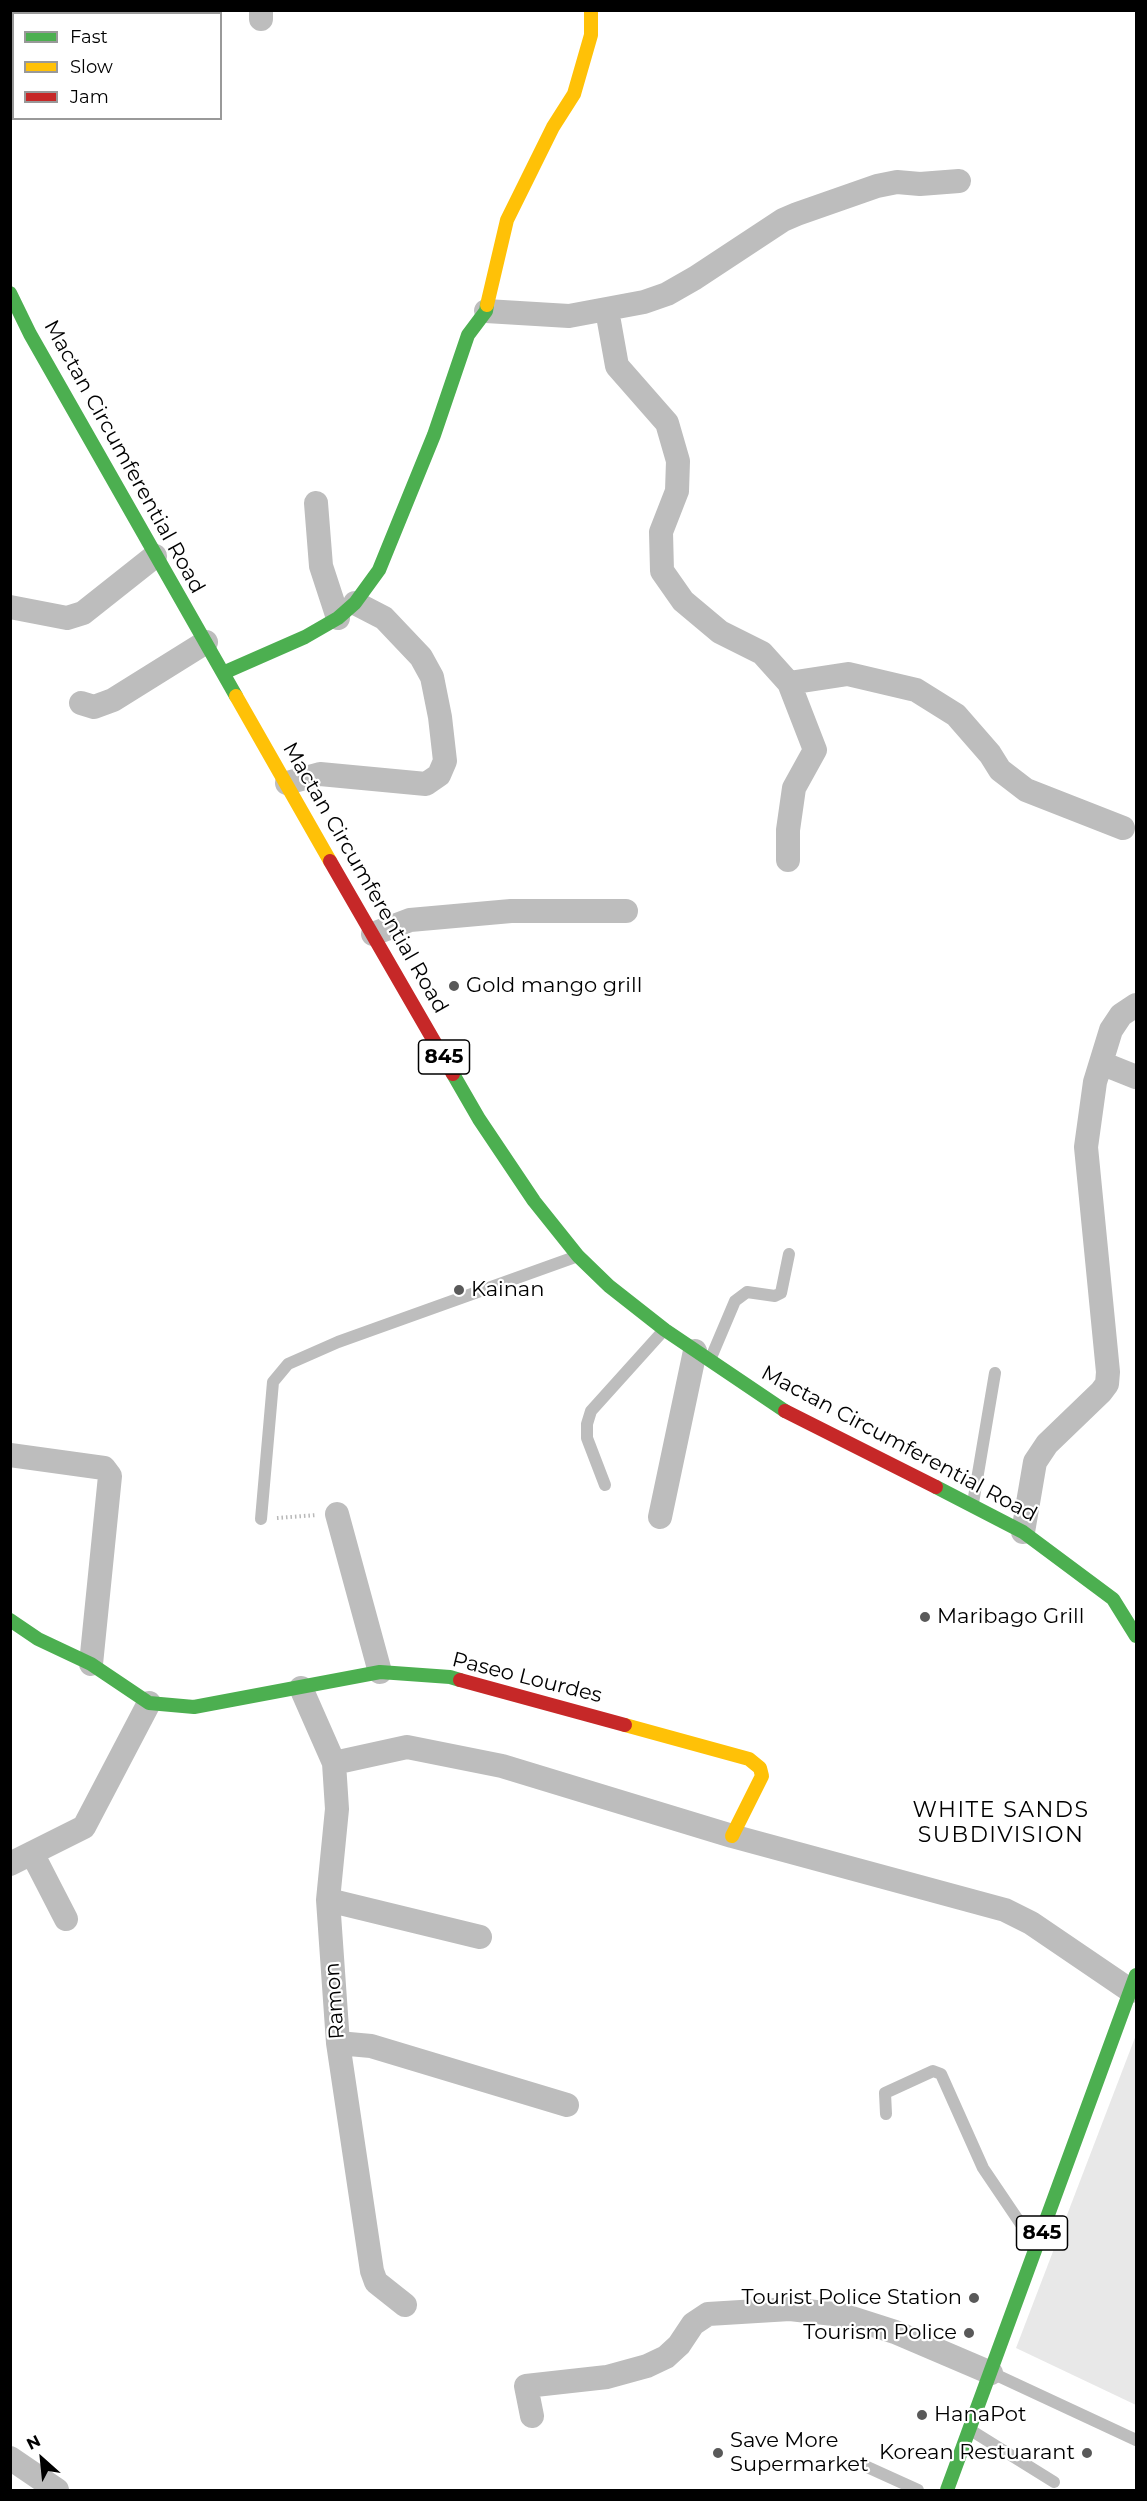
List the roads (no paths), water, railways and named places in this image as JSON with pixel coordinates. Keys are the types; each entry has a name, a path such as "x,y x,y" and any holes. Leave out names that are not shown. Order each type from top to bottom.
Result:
{"main road":[{"path":"223,673 305,637 346,610 380,570 434,435 468,335 486,311 507,220 553,127 574,94 591,36 591,10"},
{"name":"Mactan Circumferential Road","path":"10,293 30,334 155,556 479,1119 534,1201 578,1256 609,1286 665,1329 774,1405 1023,1532 1113,1599 1137,1636"},
{"path":"1113,1599 1137,1611"},
{"name":"Paseo Lourdes","path":"10,1620 38,1639 92,1664 149,1703 194,1707 380,1672 450,1677 749,1759 760,1768 762,1776 732,1836"},
{"name":"845","path":"948,2490 1134,1983"}],"street":[{"path":"486,311 569,316 644,303 667,294 783,220 797,214 877,186 897,182 920,184 959,181"},
{"path":"607,310 617,366 667,423 678,461 677,491 661,532 662,571 683,601 720,632 762,653 789,683 815,750 794,788 788,830 788,860"},
{"path":"287,783 320,774 426,784 439,775 445,761 432,677 421,657 384,618 346,610 321,566 316,503"},
{"path":"10,607 67,618 83,613 155,556"},
{"path":"81,703 94,706 113,699 206,642"},
{"path":"789,683 848,674 916,690 956,715 990,754 1000,770 1026,790 1123,828"},
{"path":"373,934 410,920 511,911 626,911"},
{"path":"1023,1532 1035,1462 1047,1444 1107,1384 1108,1372 1086,1147 1095,1082 1111,1030 1121,1015 1137,1005"},
{"path":"1101,1063 1137,1077"},
{"path":"660,1517 703,1356"},
{"path":"10,1455 104,1468 110,1476 92,1664"},
{"path":"337,1514 380,1672"},
{"name":"Ramon","path":"301,1688 334,1764 337,1809 328,1900 338,2043 372,2271 376,2282 405,2305"},
{"path":"10,1864 84,1827 149,1703"},
{"path":"334,1764 407,1746 502,1766 732,1836 1005,1910 1134,1983"},
{"path":"32,1853 66,1919"},
{"path":"328,1900 480,1937"},
{"path":"338,2043 371,2046 567,2105"},
{"path":"532,2416 526,2386 607,2377 647,2366 666,2357 679,2345 693,2324 708,2314 790,2309 842,2315 895,2332 991,2373"},
{"path":"10,2458 57,2490"}],"lane":[{"path":"703,1356 735,1301 747,1292 775,1296 781,1293 789,1254"},
{"path":"261,1519 273,1382 288,1364 338,1342 578,1256"},
{"path":"605,1485 587,1438 587,1424 591,1411 665,1329"},
{"path":"972,1507 994,1373"},
{"path":"886,2114 885,2093 933,2071 941,2074 983,2168 1037,2248"},
{"path":"991,2373 1137,2440"},
{"path":"971,2431 1054,2482"},
{"path":"865,2466 918,2490"}],"place":[{"name":"Gold mango grill","path":"454,986"},
{"name":"Kainan","path":"459,1290"},
{"name":"Maribago Grill","path":"925,1617"},
{"name":"Tourist Police Station","path":"974,2298"},
{"name":"Tourism Police","path":"969,2333"},
{"name":"HanaPot","path":"922,2415"},
{"name":"Save More Supermarket","path":"718,2453"},
{"name":"Korean Restuarant","path":"1087,2453"}],"district":[{"name":"WHITE SANDS SUBDIVISION","path":"1001,1824"}]}
